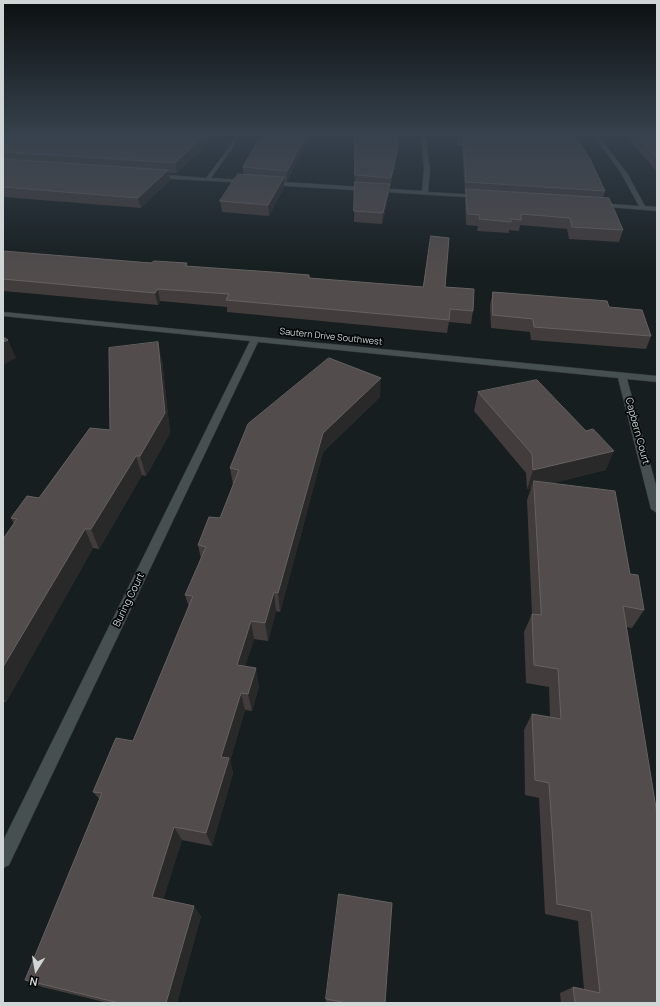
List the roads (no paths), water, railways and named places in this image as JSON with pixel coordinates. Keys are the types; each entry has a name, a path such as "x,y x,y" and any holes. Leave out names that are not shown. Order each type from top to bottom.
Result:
{"street":[{"path":"223,180 255,182"},
{"path":"425,194 426,180"},
{"path":"628,180 644,208"},
{"path":"262,183 487,198"},
{"path":"589,205 657,209"},
{"name":"Sautern Drive Southwest","path":"3,314 657,380"},
{"name":"Buring Court","path":"3,860 255,340"},
{"name":"Capbern Court","path":"622,376 657,509"}]}
